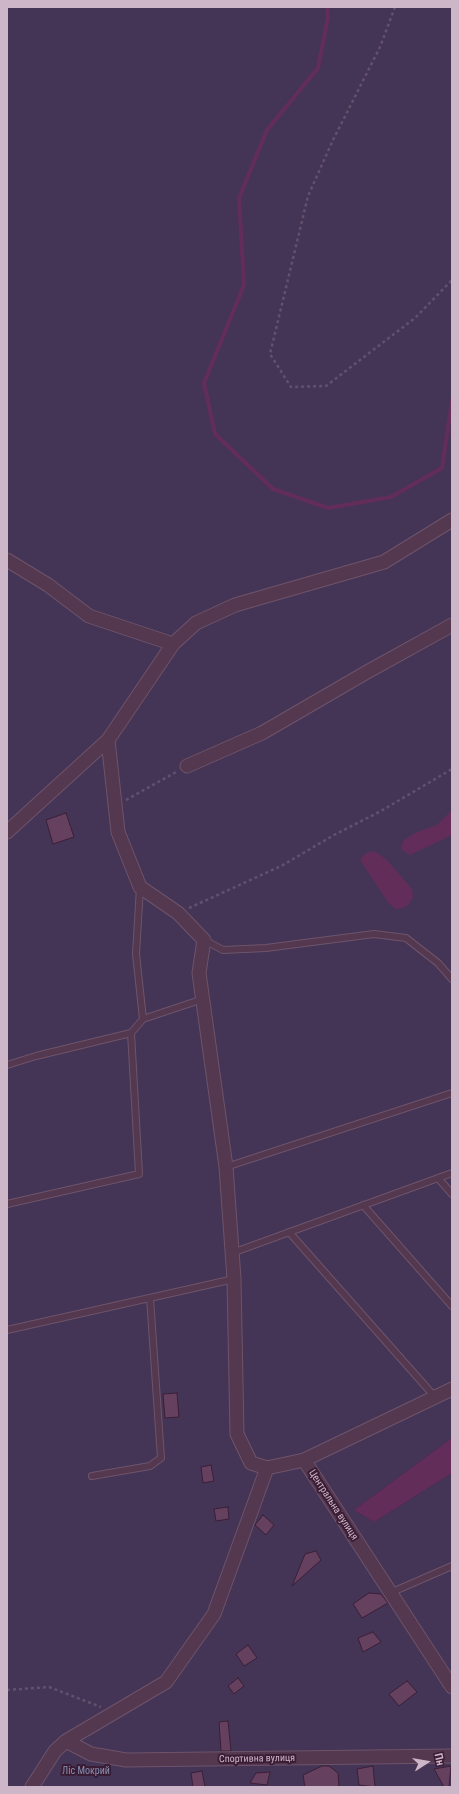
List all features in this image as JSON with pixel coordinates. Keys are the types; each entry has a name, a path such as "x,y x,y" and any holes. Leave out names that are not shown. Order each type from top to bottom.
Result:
{"street":[{"path":"7,832 108,740 173,644 196,623 235,605 384,562 452,520"},
{"path":"7,549 11,562 48,585 89,616 173,644"},
{"path":"187,766 262,734 366,672 452,625"},
{"path":"108,740 118,832 140,887 178,913 204,940 199,973 226,1167 234,1279 237,1434 251,1463 267,1468 304,1460"},
{"name":"Центральна вулиця","path":"452,1389 304,1460 452,1687"},
{"path":"32,1787 55,1751 66,1741 166,1682 214,1614 267,1468"},
{"name":"Спортивна вулиця","path":"66,1741 91,1754 126,1760 452,1756"}],"lane":[{"path":"140,887 136,954 143,1019"},
{"path":"204,940 223,950 266,948 374,934 406,938 438,963 452,979"},
{"path":"7,1064 131,1034 143,1019 202,999"},
{"path":"7,1204 139,1174 131,1034"},
{"path":"226,1167 452,1093"},
{"path":"232,1253 452,1173"},
{"path":"438,1178 452,1194"},
{"path":"363,1205 452,1306"},
{"path":"289,1232 435,1397"},
{"path":"7,1330 234,1279"},
{"path":"92,1476 150,1466 161,1458 150,1298"},
{"path":"390,1593 452,1566"}],"path":[{"path":"395,7 380,47 333,140 308,196 270,354 291,387 326,386 415,318 452,280"},
{"path":"114,806 187,766"},
{"path":"178,913 283,865 334,835 381,811 452,769"},
{"path":"7,1690 49,1687 114,1713"}],"green space":[{"name":"Ліс Мокрий","path":"7,7 452,7 452,1438 354,1510 374,1522 452,1473 452,1787 7,1787"}],"shaded area":[{"path":"452,810 452,835 410,855 401,849 403,841 415,833 437,825"},
{"path":"374,851 387,860 412,889 413,897 409,904 403,908 395,909 388,902 360,860 366,853"},
{"path":"452,1438 452,1473 374,1522 354,1510"}],"building":[{"path":"66,813 74,837 53,844 46,820"},
{"path":"177,1393 179,1417 165,1418 163,1394"},
{"path":"211,1465 214,1481 203,1483 201,1467"},
{"path":"228,1507 229,1519 216,1521 214,1509"},
{"path":"263,1515 274,1525 266,1535 255,1525"},
{"path":"316,1551 321,1560 292,1586 305,1554"},
{"path":"369,1593 381,1594 388,1603 362,1618 353,1604"},
{"path":"373,1632 381,1642 363,1652 358,1638"},
{"path":"248,1645 257,1658 244,1666 236,1654"},
{"path":"238,1678 244,1686 234,1694 228,1686"},
{"path":"407,1681 417,1692 399,1706 389,1694"},
{"path":"228,1721 231,1751 221,1751 219,1722"},
{"path":"322,1766 329,1766 338,1773 339,1787 305,1787 303,1775"},
{"path":"373,1766 375,1787 359,1785 357,1769"},
{"path":"451,1766 449,1787 444,1787 434,1769"},
{"path":"202,1771 205,1787 193,1787 191,1773"},
{"path":"270,1772 267,1785 250,1783 256,1773"}],"waterway":[{"path":"327,7 328,17 318,68 267,130 239,198 244,285 204,383 215,434 273,489 328,508 391,497 442,468 452,400"}]}
